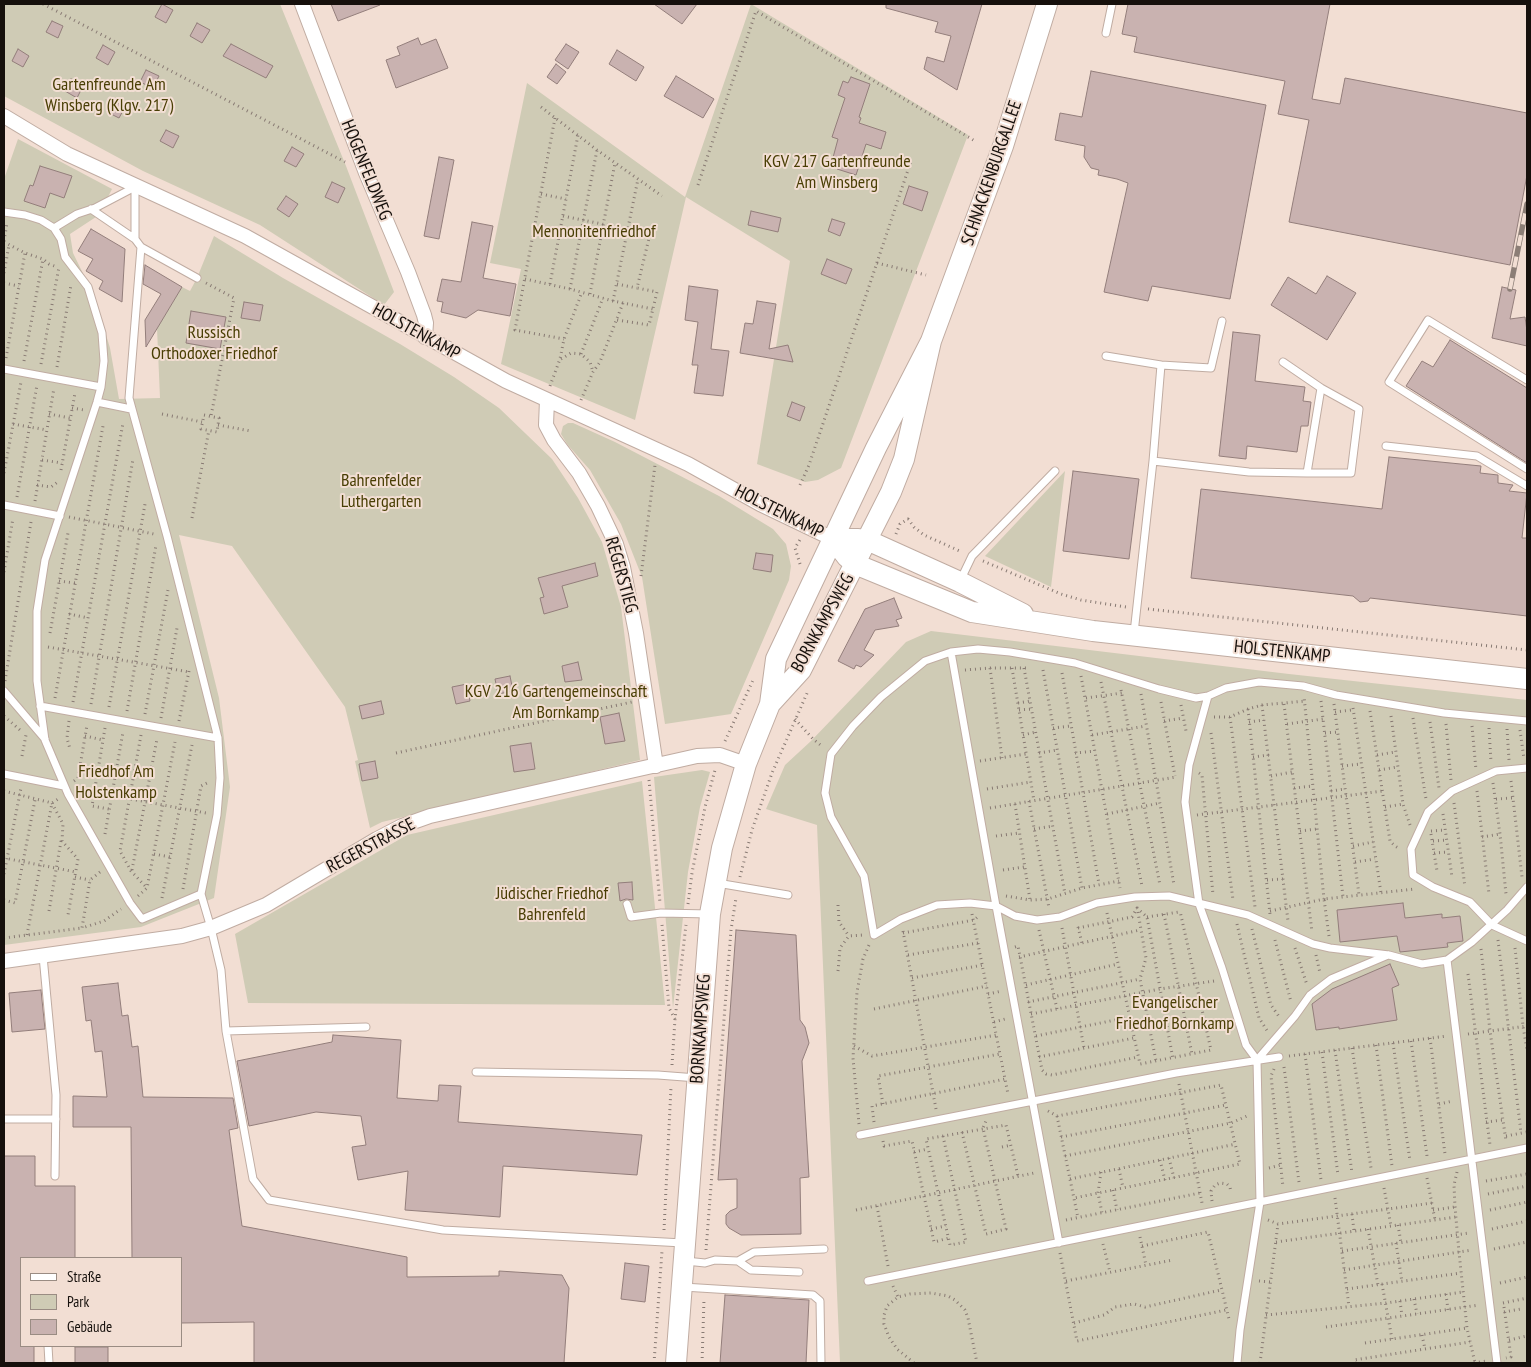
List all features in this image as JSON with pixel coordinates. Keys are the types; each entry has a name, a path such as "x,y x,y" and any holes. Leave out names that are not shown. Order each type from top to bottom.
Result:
{"main road":[{"name":"SCHNACKENBURGALLEE","path":"833,539 876,448 931,341 1003,146 1047,4"},
{"name":"SCHNACKENBURGALLEE","path":"867,540 891,492 904,459 931,341"},
{"name":"HOLSTENKAMP","path":"833,539 867,540 960,582 1038,622"},
{"name":"HOLSTENKAMP","path":"833,539 855,564 972,612 1092,631 1527,679"},
{"name":"BORNKAMPSWEG","path":"676,1363 710,914 715,883 728,824 746,764 770,704 776,659 833,539"},
{"name":"BORNKAMPSWEG","path":"770,704 801,670 867,540"}],"street":[{"name":"HOGENFELDWEG","path":"302,4 366,173 424,315 426,323 425,337"},
{"name":"HOLSTENKAMP","path":"4,116 67,154 135,187 245,236 506,381 547,394 656,450 688,464 760,504 833,539"},
{"name":"REGERSTIEG","path":"547,394 546,425 554,440 579,473 598,506 616,544 623,567 630,594 656,766"},
{"name":"REGERSTRASSE","path":"4,961 182,936 211,928 266,905 377,839 402,826 430,816 697,756 720,755 746,764"}],"lane":[{"path":"1106,33 1112,4"},
{"path":"54,228 71,217 135,187 135,239"},
{"path":"91,209 135,239 141,247 197,278"},
{"path":"6,212 41,220 54,228 61,239 65,257 88,287 102,333 104,361 101,387 45,560 37,611 37,681 45,740 64,786 101,853 142,919 201,894"},
{"path":"141,247 128,408 138,432 167,536 218,738 220,778 217,815 201,894 221,970 226,1031 253,1179 269,1200 443,1230 663,1241 705,1263 715,1260 738,1260 754,1252 824,1249"},
{"path":"1527,380 1428,320 1389,382 1527,469"},
{"path":"1106,356 1161,365 1211,368 1222,321"},
{"path":"1153,460 1249,472 1351,473 1359,409 1321,388 1282,362"},
{"path":"1134,636 1161,365"},
{"path":"4,369 101,387"},
{"path":"1307,473 1321,388"},
{"path":"97,402 128,408"},
{"path":"1386,446 1477,456 1527,486"},
{"path":"960,582 972,556 1055,471"},
{"path":"4,505 60,516"},
{"path":"1527,721 1412,708 1368,701 1303,686 1259,682 1226,688 1208,696 1196,698 1159,689 1080,664 1010,652 978,649 950,652 925,661 868,710 831,754 825,793 831,817 864,876 874,935 901,919 937,905 970,903 996,906 1015,916 1037,920 1060,917 1105,902 1135,897 1162,896 1252,916 1314,944 1330,948 1389,955 1422,964 1446,960 1494,926 1527,887"},
{"path":"950,652 1058,1243"},
{"path":"4,691 45,740"},
{"path":"1208,696 1206,716 1194,744 1187,775 1185,802 1187,817 1199,904 1226,980 1246,1045 1257,1060 1260,1202 1240,1330 1238,1363"},
{"path":"40,706 218,738"},
{"path":"1526,768 1492,773 1452,791 1428,812 1411,849 1413,875 1433,887 1470,902 1494,926 1527,941"},
{"path":"4,774 64,786"},
{"path":"715,883 788,895"},
{"path":"626,904 631,917 661,913 710,914"},
{"path":"1257,1060 1295,1016 1310,995 1331,979 1389,955"},
{"path":"43,956 56,1095 55,1176"},
{"path":"1446,960 1497,1363"},
{"path":"226,1031 366,1027"},
{"path":"860,1134 938,1120 1010,1104 1281,1057"},
{"path":"476,1072 697,1078"},
{"path":"4,1119 56,1119"},
{"path":"868,1281 1527,1148"},
{"path":"738,1260 751,1270 799,1272"},
{"path":"681,1286 813,1295 820,1300 821,1363"},
{"path":"48,1347 48,1363"}],"path":[{"path":"43,4 366,173"},
{"path":"698,185 756,11 975,141"},
{"path":"541,107 662,196"},
{"path":"555,118 515,330 564,339"},
{"path":"550,284 578,135"},
{"path":"570,289 597,150"},
{"path":"800,485 809,465 911,161"},
{"path":"590,294 615,163"},
{"path":"613,301 638,179"},
{"path":"541,194 566,199"},
{"path":"6,212 4,242 25,253 44,258 49,264 56,266 59,266 65,257"},
{"path":"563,216 650,234 637,288"},
{"path":"4,273 9,245"},
{"path":"4,369 25,253"},
{"path":"877,263 926,275"},
{"path":"197,278 234,298 211,416"},
{"path":"525,279 653,309"},
{"path":"4,283 19,286"},
{"path":"616,284 657,292 649,325 617,320"},
{"path":"547,394 560,359 564,339 582,292"},
{"path":"581,354 602,298"},
{"path":"580,403 593,372 600,362 623,303"},
{"path":"560,359 571,353 581,354 590,362 593,372"},
{"path":"37,485 51,487 59,481 76,382"},
{"path":"53,708 107,404"},
{"path":"70,750 67,738 81,653 128,408"},
{"path":"49,414 70,418"},
{"path":"162,414 202,422"},
{"path":"204,415 219,418 217,432 201,429 202,422 204,415"},
{"path":"13,424 47,430"},
{"path":"218,425 251,431"},
{"path":"192,518 209,430"},
{"path":"78,778 138,432"},
{"path":"630,594 640,587 656,450"},
{"path":"42,460 62,463"},
{"path":"4,572 15,507"},
{"path":"4,686 33,510"},
{"path":"60,516 167,536"},
{"path":"48,647 71,518"},
{"path":"908,519 924,535 1061,594 1081,600 1137,608 1527,650"},
{"path":"109,810 92,806 140,531"},
{"path":"101,853 158,534"},
{"path":"60,581 75,583"},
{"path":"70,614 88,618"},
{"path":"131,871 178,626"},
{"path":"36,645 202,674"},
{"path":"1010,652 1034,801"},
{"path":"952,660 966,662 964,670 1024,668 1068,675"},
{"path":"1080,664 1122,899"},
{"path":"990,668 1002,758"},
{"path":"1024,668 1065,894"},
{"path":"1043,670 1082,888"},
{"path":"1075,676 1082,678 1098,670 1145,897"},
{"path":"120,851 131,871 147,888 188,672"},
{"path":"1062,673 1098,884"},
{"path":"1119,677 1162,896"},
{"path":"1139,683 1176,898"},
{"path":"705,1263 731,930 738,887 752,830 772,773 811,686"},
{"path":"1303,686 1330,948"},
{"path":"1159,689 1175,777"},
{"path":"1320,690 1343,897"},
{"path":"1086,698 1122,693"},
{"path":"1180,695 1187,734 1194,744"},
{"path":"1351,697 1380,893"},
{"path":"396,753 645,699"},
{"path":"1018,703 1030,701"},
{"path":"1274,1041 1259,1018 1234,912 1206,716 1230,717 1248,708 1262,705 1334,701 1359,895"},
{"path":"1368,701 1390,841 1394,846"},
{"path":"1284,704 1308,903 1323,986"},
{"path":"1390,704 1403,804 1415,840"},
{"path":"1262,705 1290,934 1310,995"},
{"path":"1019,710 1032,708"},
{"path":"1248,708 1272,926 1295,1016"},
{"path":"1412,708 1437,871"},
{"path":"1335,712 1353,710"},
{"path":"1472,716 1476,780 1489,894"},
{"path":"1230,717 1242,809 1252,916 1271,1005 1286,1026"},
{"path":"1164,721 1183,718"},
{"path":"1489,718 1492,773 1507,910"},
{"path":"795,719 831,754"},
{"path":"1287,724 1323,719"},
{"path":"1506,719 1512,798 1522,876 1527,883"},
{"path":"1249,722 1264,720"},
{"path":"1519,720 1526,768"},
{"path":"1053,728 1071,726"},
{"path":"1092,735 1146,726"},
{"path":"1023,735 1036,732"},
{"path":"1324,733 1338,732"},
{"path":"159,911 195,734"},
{"path":"22,756 26,735"},
{"path":"85,736 103,740"},
{"path":"1039,752 1057,750"},
{"path":"1076,753 1095,751"},
{"path":"1377,755 1395,752"},
{"path":"969,754 978,753 980,761 1026,754"},
{"path":"1253,757 1268,755"},
{"path":"1342,766 1361,764"},
{"path":"1189,765 1202,775 1214,908"},
{"path":"656,766 649,779 669,1008 675,1020"},
{"path":"1379,770 1397,767"},
{"path":"654,1363 663,1241 675,1020 692,873 714,771"},
{"path":"1271,776 1292,772"},
{"path":"979,810 1187,775"},
{"path":"4,874 5,858 24,778"},
{"path":"976,791 1031,782"},
{"path":"64,786 217,815"},
{"path":"180,902 201,786"},
{"path":"1294,788 1313,786"},
{"path":"1331,791 1345,789"},
{"path":"4,791 52,803"},
{"path":"1187,817 1382,791"},
{"path":"1496,799 1512,798"},
{"path":"4,900 15,902 35,800"},
{"path":"1029,801 1051,918"},
{"path":"49,911 62,841 63,824 52,803"},
{"path":"27,935 52,803"},
{"path":"1106,814 1160,803"},
{"path":"1015,804 1030,900"},
{"path":"1385,807 1403,804"},
{"path":"1034,829 1053,826"},
{"path":"1300,831 1318,829"},
{"path":"1431,831 1446,830"},
{"path":"996,836 1019,833"},
{"path":"1482,837 1500,834"},
{"path":"1432,842 1447,840"},
{"path":"62,841 78,859 68,915"},
{"path":"1353,846 1373,842"},
{"path":"1434,853 1449,852"},
{"path":"154,854 170,857"},
{"path":"5,858 76,872"},
{"path":"1355,862 1376,859"},
{"path":"1003,870 1024,867"},
{"path":"75,877 90,880 82,928"},
{"path":"1267,880 1283,879"},
{"path":"1006,896 1030,900 1048,899 1082,888 1119,881"},
{"path":"1252,916 1324,899 1433,887"},
{"path":"1135,897 1146,958 1140,979 1156,1061"},
{"path":"4,938 82,928 104,921 130,902"},
{"path":"1105,902 1140,1064 1211,1050 1179,912"},
{"path":"1147,917 1179,912 1189,902"},
{"path":"970,903 1010,1104"},
{"path":"838,905 840,922 849,936"},
{"path":"904,933 974,920 996,906"},
{"path":"1137,908 1147,917 1172,1058 1181,1093 1204,1213"},
{"path":"1078,928 1132,916 1137,908"},
{"path":"1074,912 1082,943"},
{"path":"1164,914 1192,1054"},
{"path":"1060,917 1084,1048"},
{"path":"901,919 938,1120"},
{"path":"1037,920 1057,1010"},
{"path":"1494,926 1521,1133"},
{"path":"1006,960 1140,930"},
{"path":"849,936 874,935 863,959 857,992 853,1058 860,1134"},
{"path":"1480,935 1490,1031 1508,1152"},
{"path":"1514,935 1527,1050"},
{"path":"838,971 840,948 849,936"},
{"path":"908,956 978,943"},
{"path":"1018,946 1042,1070 1046,1074 1052,1075 1138,1057"},
{"path":"1026,985 1118,964"},
{"path":"912,978 983,965"},
{"path":"1468,974 1474,1033 1492,1155"},
{"path":"1014,1005 1140,979"},
{"path":"1016,1017 1160,989 1226,980"},
{"path":"874,1009 987,986"},
{"path":"1036,1036 1130,1017"},
{"path":"1281,1057 1525,1026"},
{"path":"854,1046 872,1056 997,1035"},
{"path":"1024,1060 1134,1038"},
{"path":"1430,1038 1447,1164"},
{"path":"1411,1041 1435,1220"},
{"path":"1393,1043 1412,1171"},
{"path":"1376,1045 1393,1175"},
{"path":"1352,1048 1373,1179"},
{"path":"1336,1050 1354,1183"},
{"path":"1322,1052 1349,1307"},
{"path":"883,1104 878,1076 1000,1054"},
{"path":"1305,1054 1322,1190"},
{"path":"1281,1057 1301,1194"},
{"path":"1281,1057 1271,1076 1284,1197"},
{"path":"872,1106 1005,1080"},
{"path":"1074,1198 1240,1164 1222,1085 1057,1116 1078,1218"},
{"path":"1061,1138 1226,1105"},
{"path":"1065,1156 1231,1123 1257,1112"},
{"path":"1486,1122 1503,1120"},
{"path":"943,1136 966,1242 950,1245 926,1139 1006,1124 1018,1176"},
{"path":"962,1132 986,1234 1006,1229 983,1128"},
{"path":"1506,1136 1527,1132"},
{"path":"912,1141 934,1242 948,1238"},
{"path":"1070,1179 1236,1144"},
{"path":"1002,1147 1011,1145"},
{"path":"914,1152 928,1150"},
{"path":"1169,1158 1174,1178"},
{"path":"1160,1160 1165,1180"},
{"path":"1459,1162 1454,1186 1455,1207 1467,1328 1474,1363"},
{"path":"1119,1169 1124,1188"},
{"path":"856,1210 1044,1170"},
{"path":"1101,1172 1098,1193 1102,1213"},
{"path":"1485,1181 1527,1174"},
{"path":"1382,1177 1391,1226"},
{"path":"1214,1212 1211,1193 1214,1187 1220,1183 1226,1184 1231,1193"},
{"path":"1487,1194 1527,1186"},
{"path":"1114,1190 1117,1210"},
{"path":"1055,1223 1200,1193"},
{"path":"1490,1210 1527,1202"},
{"path":"1260,1363 1278,1224 1432,1203"},
{"path":"877,1206 889,1272"},
{"path":"1433,1210 1455,1207"},
{"path":"1352,1214 1354,1231"},
{"path":"1276,1242 1456,1217"},
{"path":"1492,1229 1527,1221"},
{"path":"1398,1225 1401,1243"},
{"path":"931,1229 946,1226"},
{"path":"1137,1227 1146,1265"},
{"path":"1368,1229 1374,1265 1386,1303 1392,1339"},
{"path":"1142,1246 1208,1232 1230,1324"},
{"path":"1342,1251 1480,1232"},
{"path":"1100,1234 1110,1272"},
{"path":"1496,1249 1527,1242"},
{"path":"1058,1243 1077,1341 1226,1310"},
{"path":"1396,1244 1402,1282"},
{"path":"1344,1270 1482,1248"},
{"path":"1066,1281 1173,1260"},
{"path":"1347,1289 1461,1273"},
{"path":"1500,1283 1527,1277"},
{"path":"702,1363 704,1288"},
{"path":"1074,1322 1104,1315 1115,1307 1134,1304 1145,1307 1221,1290"},
{"path":"1266,1315 1386,1303 1463,1292"},
{"path":"914,1363 897,1349 889,1337 884,1324 884,1315 887,1306 898,1297 910,1294 931,1293 948,1296 965,1310 977,1363"},
{"path":"1446,1294 1448,1310"},
{"path":"1503,1303 1527,1298"},
{"path":"1414,1299 1417,1314"},
{"path":"1400,1301 1402,1316"},
{"path":"1326,1327 1490,1304"},
{"path":"1504,1312 1522,1310"},
{"path":"1365,1343 1467,1328"},
{"path":"1422,1335 1425,1349"},
{"path":"1509,1340 1527,1336"},
{"path":"1355,1363 1354,1360 1470,1342"}],"green space":[{"name":"Gartenfreunde Am Winsberg (Klgv. 217)","path":"4,4 280,4 346,166 394,292 384,305 260,225 143,171 4,96"},
{"name":"KGV 217 Gartenfreunde Am Winsberg","path":"751,4 968,135 841,468 818,480 805,482 757,464 790,261 686,197 635,420 501,364 521,269 490,263 527,83 685,197"},
{"path":"18,139 112,189 99,215 70,234 73,253 95,298 110,348 119,399 160,398 157,328 182,287 190,291 214,236 454,377 499,408 552,459 578,498 602,542 621,607 640,760 382,822 370,828 355,761 358,760 345,707 232,546 179,535 219,698 230,787 214,898 141,927 4,945 4,179"},
{"path":"573,423 615,442 719,496 773,529 786,544 791,566 789,580 731,714 665,724 642,577 621,524 590,470 567,444 561,434 563,426"},
{"path":"1065,471 1051,587 985,556"},
{"name":"Evangelischer Friedhof Bornkamp","path":"931,631 1289,674 1527,700 1527,1363 840,1363 817,825 766,809 785,765 811,741 906,642"},
{"path":"702,770 710,772 700,807 688,872 673,1008 654,777"},
{"name":"Jüdischer Friedhof Bahrenfeld","path":"642,781 665,1005 248,1003 235,934 407,835"}],"building":[{"path":"162,4 173,10 166,23 155,17"},
{"path":"331,4 380,4 380,5 338,21"},
{"path":"654,4 697,4 682,24"},
{"path":"886,4 982,4 957,90 924,69 927,57 944,62 951,36 935,32 938,22 886,8"},
{"path":"1128,4 1330,4 1312,99 1340,104 1345,78 1527,113 1527,175 1510,265 1289,222 1309,120 1278,114 1285,81 1134,52 1137,37 1122,34"},
{"path":"52,21 63,26 58,38 46,32"},
{"path":"197,23 210,30 202,43 190,36"},
{"path":"418,38 421,45 436,39 448,68 396,88 386,60 400,55 397,47"},
{"path":"231,44 273,66 266,78 223,56"},
{"path":"566,44 579,52 568,69 555,60"},
{"path":"103,45 115,52 108,65 96,58"},
{"path":"18,49 29,56 23,67 12,61"},
{"path":"617,50 644,67 636,81 609,64"},
{"path":"556,64 566,72 557,84 547,77"},
{"path":"146,70 159,76 153,88 140,82"},
{"path":"1091,71 1266,105 1230,299 1152,286 1148,301 1104,292 1128,183 1098,175 1099,170 1091,168 1084,157 1085,146 1055,140 1060,113 1082,117"},
{"path":"676,76 714,99 703,118 664,96"},
{"path":"851,77 870,84 859,117 861,118 859,123 886,132 881,149 866,144 856,175 831,165 838,139 832,137 845,98 838,95 843,81 848,83"},
{"path":"71,79 83,86 77,98 65,91"},
{"path":"113,100 125,107 119,118 107,112"},
{"path":"166,130 179,136 173,148 160,141"},
{"path":"292,147 304,154 296,167 284,161"},
{"path":"439,157 454,160 439,239 424,236"},
{"path":"40,166 72,176 64,198 50,193 45,208 24,201 30,185 33,186"},
{"path":"332,182 345,188 338,203 325,197"},
{"path":"909,186 928,192 922,211 903,204"},
{"path":"286,196 298,204 289,217 277,209"},
{"path":"751,211 781,218 778,232 748,225"},
{"path":"832,219 845,223 840,236 828,231"},
{"path":"472,222 493,226 483,278 516,284 510,316 478,310 466,318 441,312 443,302 437,301 442,279 461,282"},
{"path":"91,229 125,249 122,302 99,289 103,281 86,271 93,259 78,251"},
{"path":"827,259 852,269 846,284 821,274"},
{"path":"145,265 182,287 146,347 145,320 161,294 143,284"},
{"path":"1327,276 1356,293 1327,340 1271,305 1288,277 1316,294"},
{"path":"689,286 718,290 711,349 729,351 723,396 694,393 698,365 692,365 698,322 685,320"},
{"path":"1502,287 1516,290 1510,319 1525,317 1527,346 1492,338"},
{"path":"757,301 776,304 769,349 788,345 793,362 740,353 745,323 753,324"},
{"path":"244,302 263,305 260,321 241,318"},
{"path":"191,311 226,317 220,349 186,343"},
{"path":"1233,332 1260,335 1255,381 1305,387 1303,401 1311,402 1308,426 1301,426 1297,452 1247,446 1246,459 1219,456"},
{"path":"1450,340 1527,388 1527,463 1406,386 1422,361 1433,367"},
{"path":"792,402 805,407 800,421 787,416"},
{"path":"1389,457 1481,466 1480,473 1498,475 1498,483 1513,485 1509,491 1527,493 1522,538 1527,538 1527,616 1370,598 1368,601 1360,602 1353,596 1191,578 1201,489 1382,509"},
{"path":"1073,471 1139,479 1129,559 1063,551"},
{"path":"756,553 773,555 771,572 753,569"},
{"path":"595,563 598,576 562,586 568,607 544,614 540,598 544,597 538,578"},
{"path":"894,598 902,618 896,620 899,626 875,630 864,650 874,655 861,667 856,665 854,669 838,661 865,609"},
{"path":"578,662 582,680 565,682 562,666"},
{"path":"510,676 513,691 498,694 495,679"},
{"path":"467,684 470,701 456,704 452,687"},
{"path":"381,701 384,714 362,719 359,706"},
{"path":"619,713 625,741 605,744 600,717"},
{"path":"531,743 535,769 514,772 510,746"},
{"path":"375,761 378,778 362,781 359,764"},
{"path":"632,882 633,900 626,899 620,901 618,883"},
{"path":"1403,903 1405,918 1442,914 1442,918 1460,916 1463,941 1447,943 1448,947 1400,952 1397,936 1340,942 1337,910"},
{"path":"736,930 796,935 800,1020 805,1027 809,1043 802,1061 809,1177 800,1178 801,1234 741,1235 726,1224 726,1215 737,1208 737,1179 718,1180"},
{"path":"1390,964 1399,985 1392,988 1397,1020 1339,1029 1339,1027 1316,1030 1312,1004 1332,989"},
{"path":"118,983 122,1016 128,1015 132,1047 138,1046 143,1097 233,1098 238,1128 229,1130 242,1226 407,1257 407,1277 499,1276 499,1271 562,1275 569,1288 564,1363 254,1363 254,1322 182,1323 182,1257 132,1257 131,1127 73,1127 73,1096 107,1097 102,1051 95,1052 91,1020 86,1021 82,987"},
{"path":"41,990 45,1029 12,1032 9,993"},
{"path":"333,1035 401,1040 397,1098 438,1101 439,1085 461,1086 458,1122 642,1135 637,1175 503,1166 500,1217 405,1210 408,1171 358,1180 352,1147 366,1145 361,1116 316,1112 249,1126 237,1061 332,1042"},
{"path":"4,1156 35,1156 35,1186 75,1186 75,1257 20,1257 20,1347 34,1347 34,1363 4,1363"},
{"path":"625,1263 649,1266 645,1302 621,1299"},
{"path":"725,1295 809,1300 806,1363 720,1363"},
{"path":"75,1347 108,1347 108,1363 75,1363"}],"railway":[{"path":"1510,289 1527,204"}],"park label":[{"name":"Mennonitenfriedhof","path":"594,232"},
{"name":"Russisch Orthodoxer Friedhof","path":"214,343"},
{"name":"Bahrenfelder Luthergarten","path":"381,491"},
{"name":"KGV 216 Gartengemeinschaft Am Bornkamp","path":"556,702"},
{"name":"Friedhof Am Holstenkamp","path":"116,782"}]}
